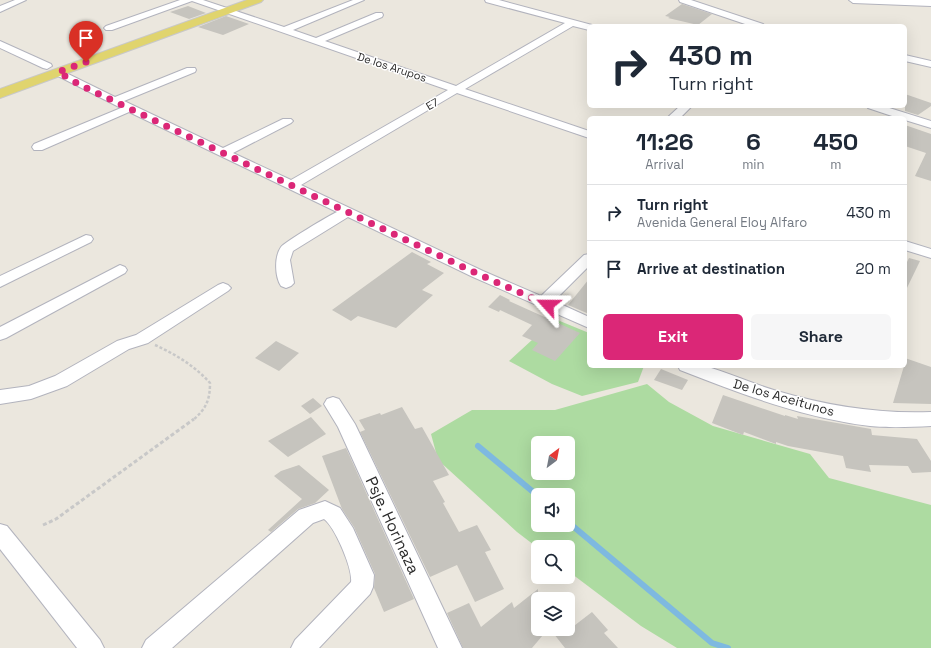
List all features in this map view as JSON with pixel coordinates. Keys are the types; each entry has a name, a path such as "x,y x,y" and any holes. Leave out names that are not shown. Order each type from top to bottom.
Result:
{"main road":[{"path":"221,9 237,0"},
{"path":"0,83 52,69 221,9 256,0"},
{"path":"0,94 52,69"}],"street":[{"path":"0,9 22,0"},
{"path":"109,28 188,0"},
{"name":"De los Arupos","path":"195,0 587,134"},
{"path":"283,31 360,0"},
{"path":"489,0 587,26"},
{"path":"683,0 754,24"},
{"path":"853,0 931,4"},
{"path":"316,42 379,14"},
{"name":"E7","path":"292,185 573,22"},
{"path":"0,44 349,213 478,274 587,322"},
{"path":"907,57 931,60"},
{"path":"907,58 931,64"},
{"path":"115,101 191,70"},
{"path":"38,147 130,108"},
{"path":"675,116 685,108"},
{"path":"865,116 871,108"},
{"path":"879,108 904,116"},
{"path":"907,117 931,125"},
{"path":"223,153 287,121"},
{"path":"286,283 283,260 286,249 340,214 349,213"},
{"path":"0,282 86,239"},
{"path":"907,246 931,254"},
{"path":"548,305 549,296 587,260"},
{"path":"0,334 120,270"},
{"path":"0,397 31,392 60,381 123,346 142,339 223,288"},
{"name":"De los Aceitunos","path":"691,368 756,392 826,411 875,418 931,419"},
{"name":"Psje. Horinaza","path":"333,404 346,424 450,648"},
{"path":"154,648 306,516 325,510 332,514 346,535 363,575 362,587 303,648"},
{"path":"0,533 92,648"}],"path":[{"path":"43,525 56,519 178,431 200,413 210,396 210,383 203,375 172,353 142,339"}],"green space":[{"path":"555,319 587,332 587,368 643,368 638,382 582,396 552,384 509,361"},
{"path":"647,384 669,402 713,426 810,454 829,478 931,505 931,648 677,648 641,626 575,576 575,540 531,540 531,543 517,532 438,460 431,434 472,410 555,410"}],"building":[{"path":"682,4 712,14 699,24 668,18 670,17 665,16"},
{"path":"188,6 206,13 189,19 170,12"},
{"path":"226,16 249,24 223,35 198,27"},
{"path":"907,95 931,103 931,106 918,115 905,111 905,108 907,108"},
{"path":"907,126 931,134 931,181 915,176 926,153 907,147"},
{"path":"412,252 431,262 427,264 444,273 422,290 433,295 396,328 358,316 351,321 332,310"},
{"path":"909,258 920,261 907,288 907,262"},
{"path":"587,281 587,313 568,305"},
{"path":"500,295 510,300 509,301 580,333 555,361 532,350 538,343 522,336 532,325 500,310 499,312 488,307"},
{"path":"276,341 299,353 279,371 255,358"},
{"path":"907,359 931,367 931,404 893,403 903,368 907,368"},
{"path":"661,369 688,380 682,390 654,380"},
{"path":"723,395 798,419 797,416 871,429 872,435 917,439 931,461 931,472 912,473 908,466 869,465 871,472 846,468 843,456 788,446 776,442 776,444 744,432 743,435 712,423"},
{"path":"313,398 322,406 310,414 301,406"},
{"path":"402,407 415,429 422,427 449,475 433,481 459,532 477,525 491,550 485,552 504,589 475,602 457,565 430,577 360,432 365,430 359,420 380,413 381,415"},
{"path":"311,417 326,434 288,457 268,441"},
{"path":"346,448 414,599 384,612 374,588 375,574 354,527 342,509 322,456"},
{"path":"299,465 329,490 315,503 298,509 271,532 268,530 302,499 274,476 281,471"},
{"path":"531,595 531,636 542,636 532,648 463,648 447,613 469,603 481,627 512,602 514,608"},
{"path":"592,612 608,630 604,633 618,648 565,648 556,636 575,636 575,625"}],"waterway":[{"path":"478,446 531,490"},
{"path":"575,528 712,643 728,648"}],"route":[{"path":"86,62 58,72 80,85 478,274 548,305"}]}
